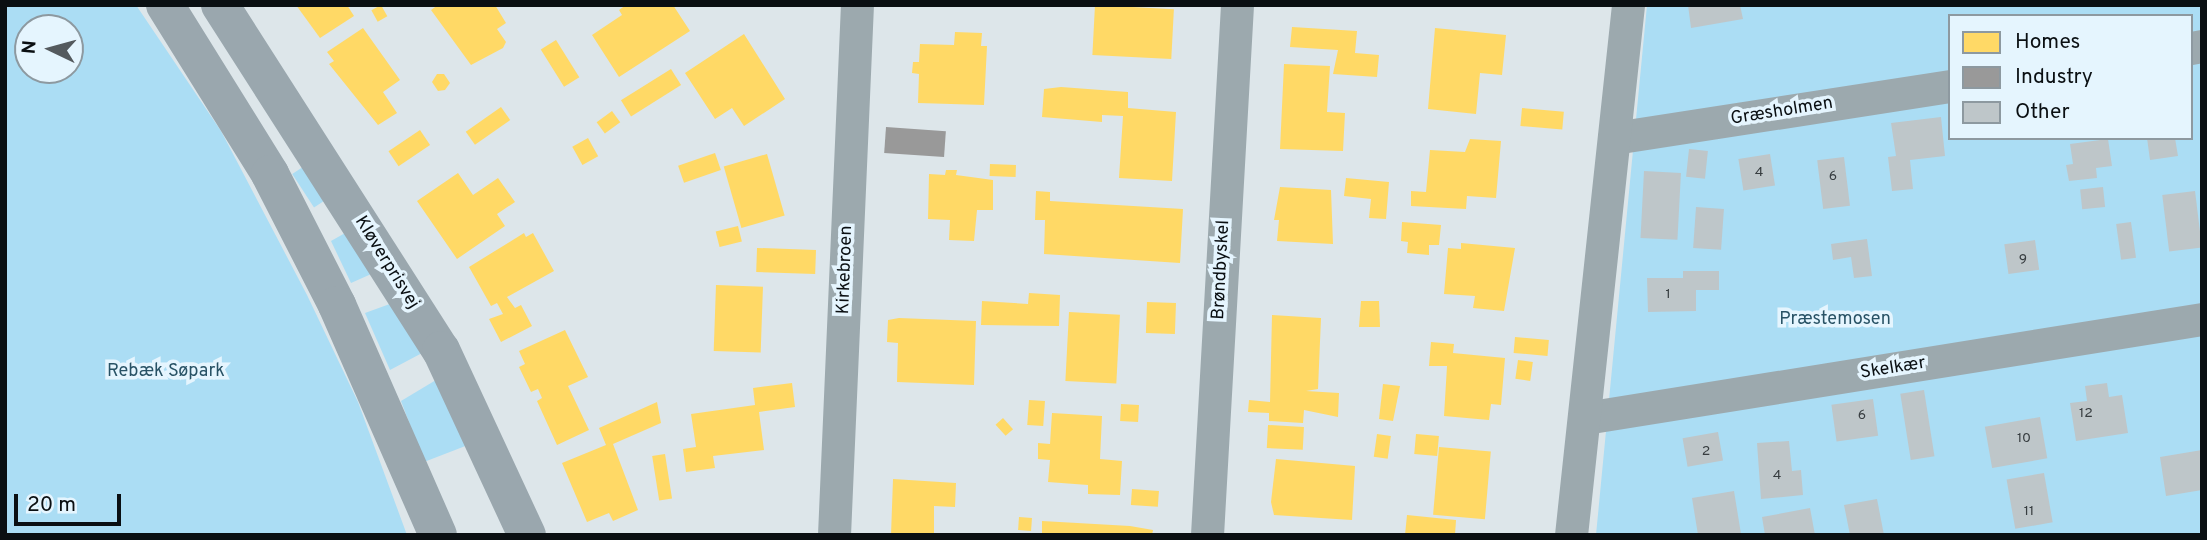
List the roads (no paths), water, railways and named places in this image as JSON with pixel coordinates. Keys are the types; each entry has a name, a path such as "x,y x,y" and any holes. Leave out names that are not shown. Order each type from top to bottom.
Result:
{"street":[{"path":"165,5 270,174 338,305 438,535"},
{"name":"Kløverprisvej","path":"220,5 440,350 527,535"},
{"name":"Kirkebroen","path":"834,535 857,5"},
{"name":"Brøndbyskel","path":"1207,535 1237,5"},
{"path":"1571,535 1628,5"},
{"name":"Græsholmen","path":"1614,138 1948,86"},
{"name":"Skelkær","path":"1585,418 2202,320"}],"park label":[{"name":"Præstemosen","path":"1835,320"},
{"name":"Rebæk Søpark","path":"166,372"}]}
